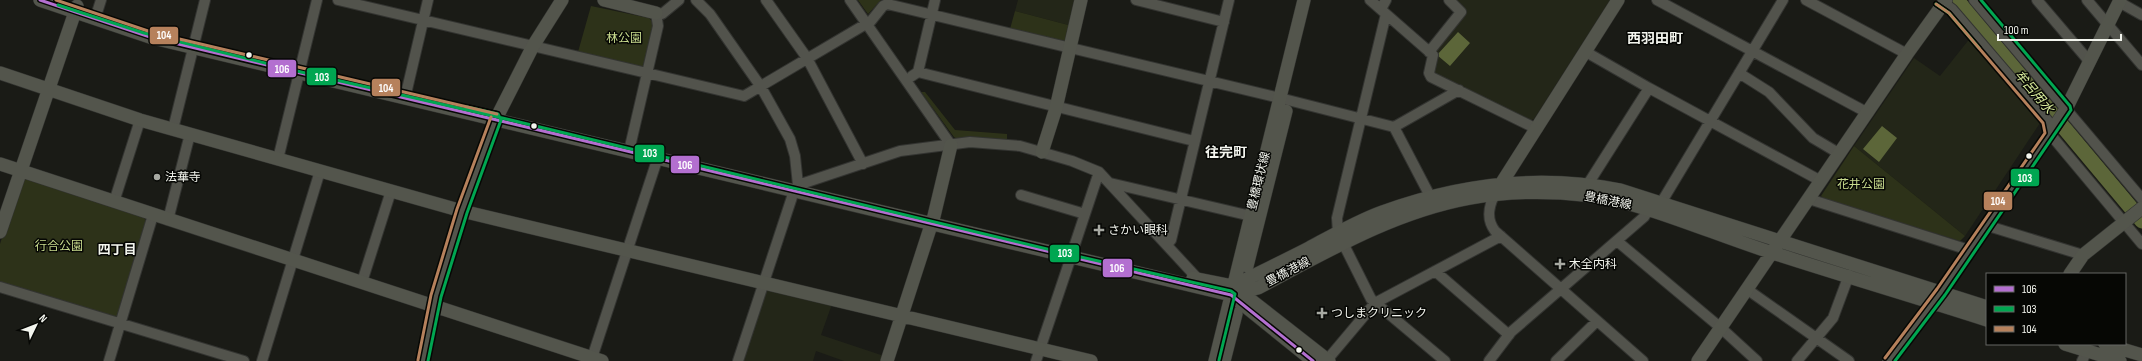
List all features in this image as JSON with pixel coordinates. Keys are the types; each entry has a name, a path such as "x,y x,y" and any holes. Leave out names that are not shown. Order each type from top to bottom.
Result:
{"street":[{"path":"40,0 76,9 98,11 145,28 194,43 301,70 405,95 498,115 796,188 1238,291 1313,361"},
{"path":"60,0 76,9"},
{"path":"173,129 205,0"},
{"path":"278,159 317,0"},
{"path":"338,0 744,96 867,24 883,6 887,4 1284,99 1394,127 1459,90"},
{"path":"405,95 428,0"},
{"path":"423,361 432,307 462,211 498,115 533,46 562,0"},
{"path":"604,0 659,13 679,0"},
{"path":"696,0 710,14 761,87 790,139 795,156 796,188 738,361"},
{"path":"766,0 807,58 863,164"},
{"path":"850,0 951,145 933,220 887,361"},
{"path":"906,81 918,72 935,0"},
{"path":"1042,152 1056,108 1081,0"},
{"path":"1136,0 1224,22"},
{"path":"1167,245 1171,240 1229,0"},
{"name":"豊橋環状線","path":"1224,361 1238,291 1284,99 1304,0"},
{"name":"豊橋環状線","path":"1215,361 1238,291 1250,216 1313,0"},
{"path":"1370,0 1384,8 1433,55 1429,73 1432,77 1537,130"},
{"path":"1429,52 1461,12 1449,0"},
{"path":"1618,0 1537,130 1494,195 1489,205 1490,222 1501,236 1563,288 1597,321 1643,361"},
{"path":"1657,0 1868,113"},
{"path":"1661,203 1783,0"},
{"path":"1806,0 1907,54"},
{"path":"1974,0 2058,121 2135,211 2142,244"},
{"path":"2037,0 2088,61"},
{"path":"2087,0 2142,65"},
{"path":"1698,361 1748,290 1943,1 1952,9 2048,121 2058,121 2135,211"},
{"path":"1889,361 1937,297 2058,121 2120,1 2142,15"},
{"path":"1384,8 1361,118 1337,218 1341,238 1375,303 1445,361"},
{"path":"0,232 19,171 76,9"},
{"path":"630,148 658,26 659,13"},
{"path":"1586,52 1649,88 1821,181"},
{"path":"918,72 1056,108 1194,141"},
{"path":"0,73 140,120 462,211 902,316 1038,355 1091,361"},
{"path":"1740,73 1769,92 1813,138 1840,154"},
{"path":"1588,184 1649,88"},
{"path":"114,202 140,120"},
{"path":"1394,127 1430,196"},
{"path":"168,220 190,134"},
{"path":"796,188 900,152 970,142 993,143 1042,152 1072,161 1098,172 1110,183 1198,279"},
{"path":"0,164 595,360 626,250 659,155"},
{"path":"262,361 320,171"},
{"path":"1038,355 1098,172"},
{"name":"豊橋港線","path":"1238,291 1341,238 1381,212 1430,196 1501,184 1541,182 1588,184 1620,190 1779,242 1937,297 1986,320"},
{"path":"1110,183 1250,216"},
{"path":"362,282 391,191"},
{"name":"豊橋港線","path":"1341,238 1386,222 1462,200 1494,195 1541,192 1584,195 1618,201 1649,209 1773,253 1849,275 1937,297 1986,306"},
{"path":"1021,194 1085,214"},
{"path":"1809,199 1969,250"},
{"path":"1489,361 1509,335 1644,217 1649,209"},
{"path":"2071,273 2083,255 2135,211"},
{"path":"109,361 153,215"},
{"path":"1986,225 2083,255"},
{"path":"1072,253 1198,279 1238,291 1328,360 1375,303 1501,236"},
{"path":"1617,241 1721,328 1756,361"},
{"path":"1434,271 1509,335"},
{"path":"1798,361 1833,318 1849,275"},
{"path":"0,287 244,361"},
{"path":"1748,290 1818,337 1849,361"},
{"path":"1556,361 1597,321"},
{"path":"2067,345 2084,356 2118,361"},
{"path":"2108,345 2142,355"}],"shaded area":[{"path":"1018,0 1077,0 1072,26 1015,11"},
{"path":"1453,0 1610,0 1534,119 1529,121 1435,75 1432,71 1436,59 1436,47 1465,11"},
{"path":"1458,32 1470,43 1450,66 1437,55"},
{"path":"1971,37 2042,120 1965,236 1854,146 1914,58 1940,76"},
{"path":"1882,126 1897,138 1879,162 1863,149"},
{"path":"770,289 832,304 821,335 884,356 882,361 844,361 816,351 813,361 742,361 766,290"}],"green space":[{"path":"858,0 881,0 868,14"},
{"name":"林公園","path":"591,6 649,18 654,23 644,69 578,52"},
{"path":"1015,11 1072,26 1066,43 1010,29"},
{"path":"921,92 925,92 955,130 1007,134 1007,140 957,139"},
{"name":"花井公園","path":"1854,146 1965,236 1960,241 1824,199 1821,196"},
{"name":"行合公園","path":"26,179 144,218 147,222 120,315 114,318 0,284 0,244 20,183"}],"waterway":[{"name":"牟呂用水","path":"1957,0 2142,221"}],"transit line":[{"name":"106","path":"40,0 153,38 1231,295 1313,361"},
{"name":"104","path":"56,0 154,33 497,114"},
{"name":"103","path":"1895,361 1945,295 2071,110 2070,106 1981,0"},
{"name":"103","path":"1936,4 1949,13 1979,48"},
{"name":"104","path":"1885,358 1937,289 2045,133 2043,123 1949,13 1936,4"},
{"name":"103","path":"58,5 144,33 301,72 498,117 1072,255 1231,291 1235,294 1219,360"},
{"name":"103","path":"428,361 441,297 467,213 501,120 498,114 467,107"},
{"name":"104","path":"418,360 431,295 457,209 491,117"}],"place":[{"name":"法華寺","path":"157,177"},
{"name":"さかい眼科","path":"1099,230"},
{"name":"木全内科","path":"1560,264"},
{"name":"つしまクリニック","path":"1322,313"}],"district":[{"name":"西羽田町","path":"1655,38"},
{"name":"往完町","path":"1226,152"},
{"name":"四丁目","path":"117,250"}]}
